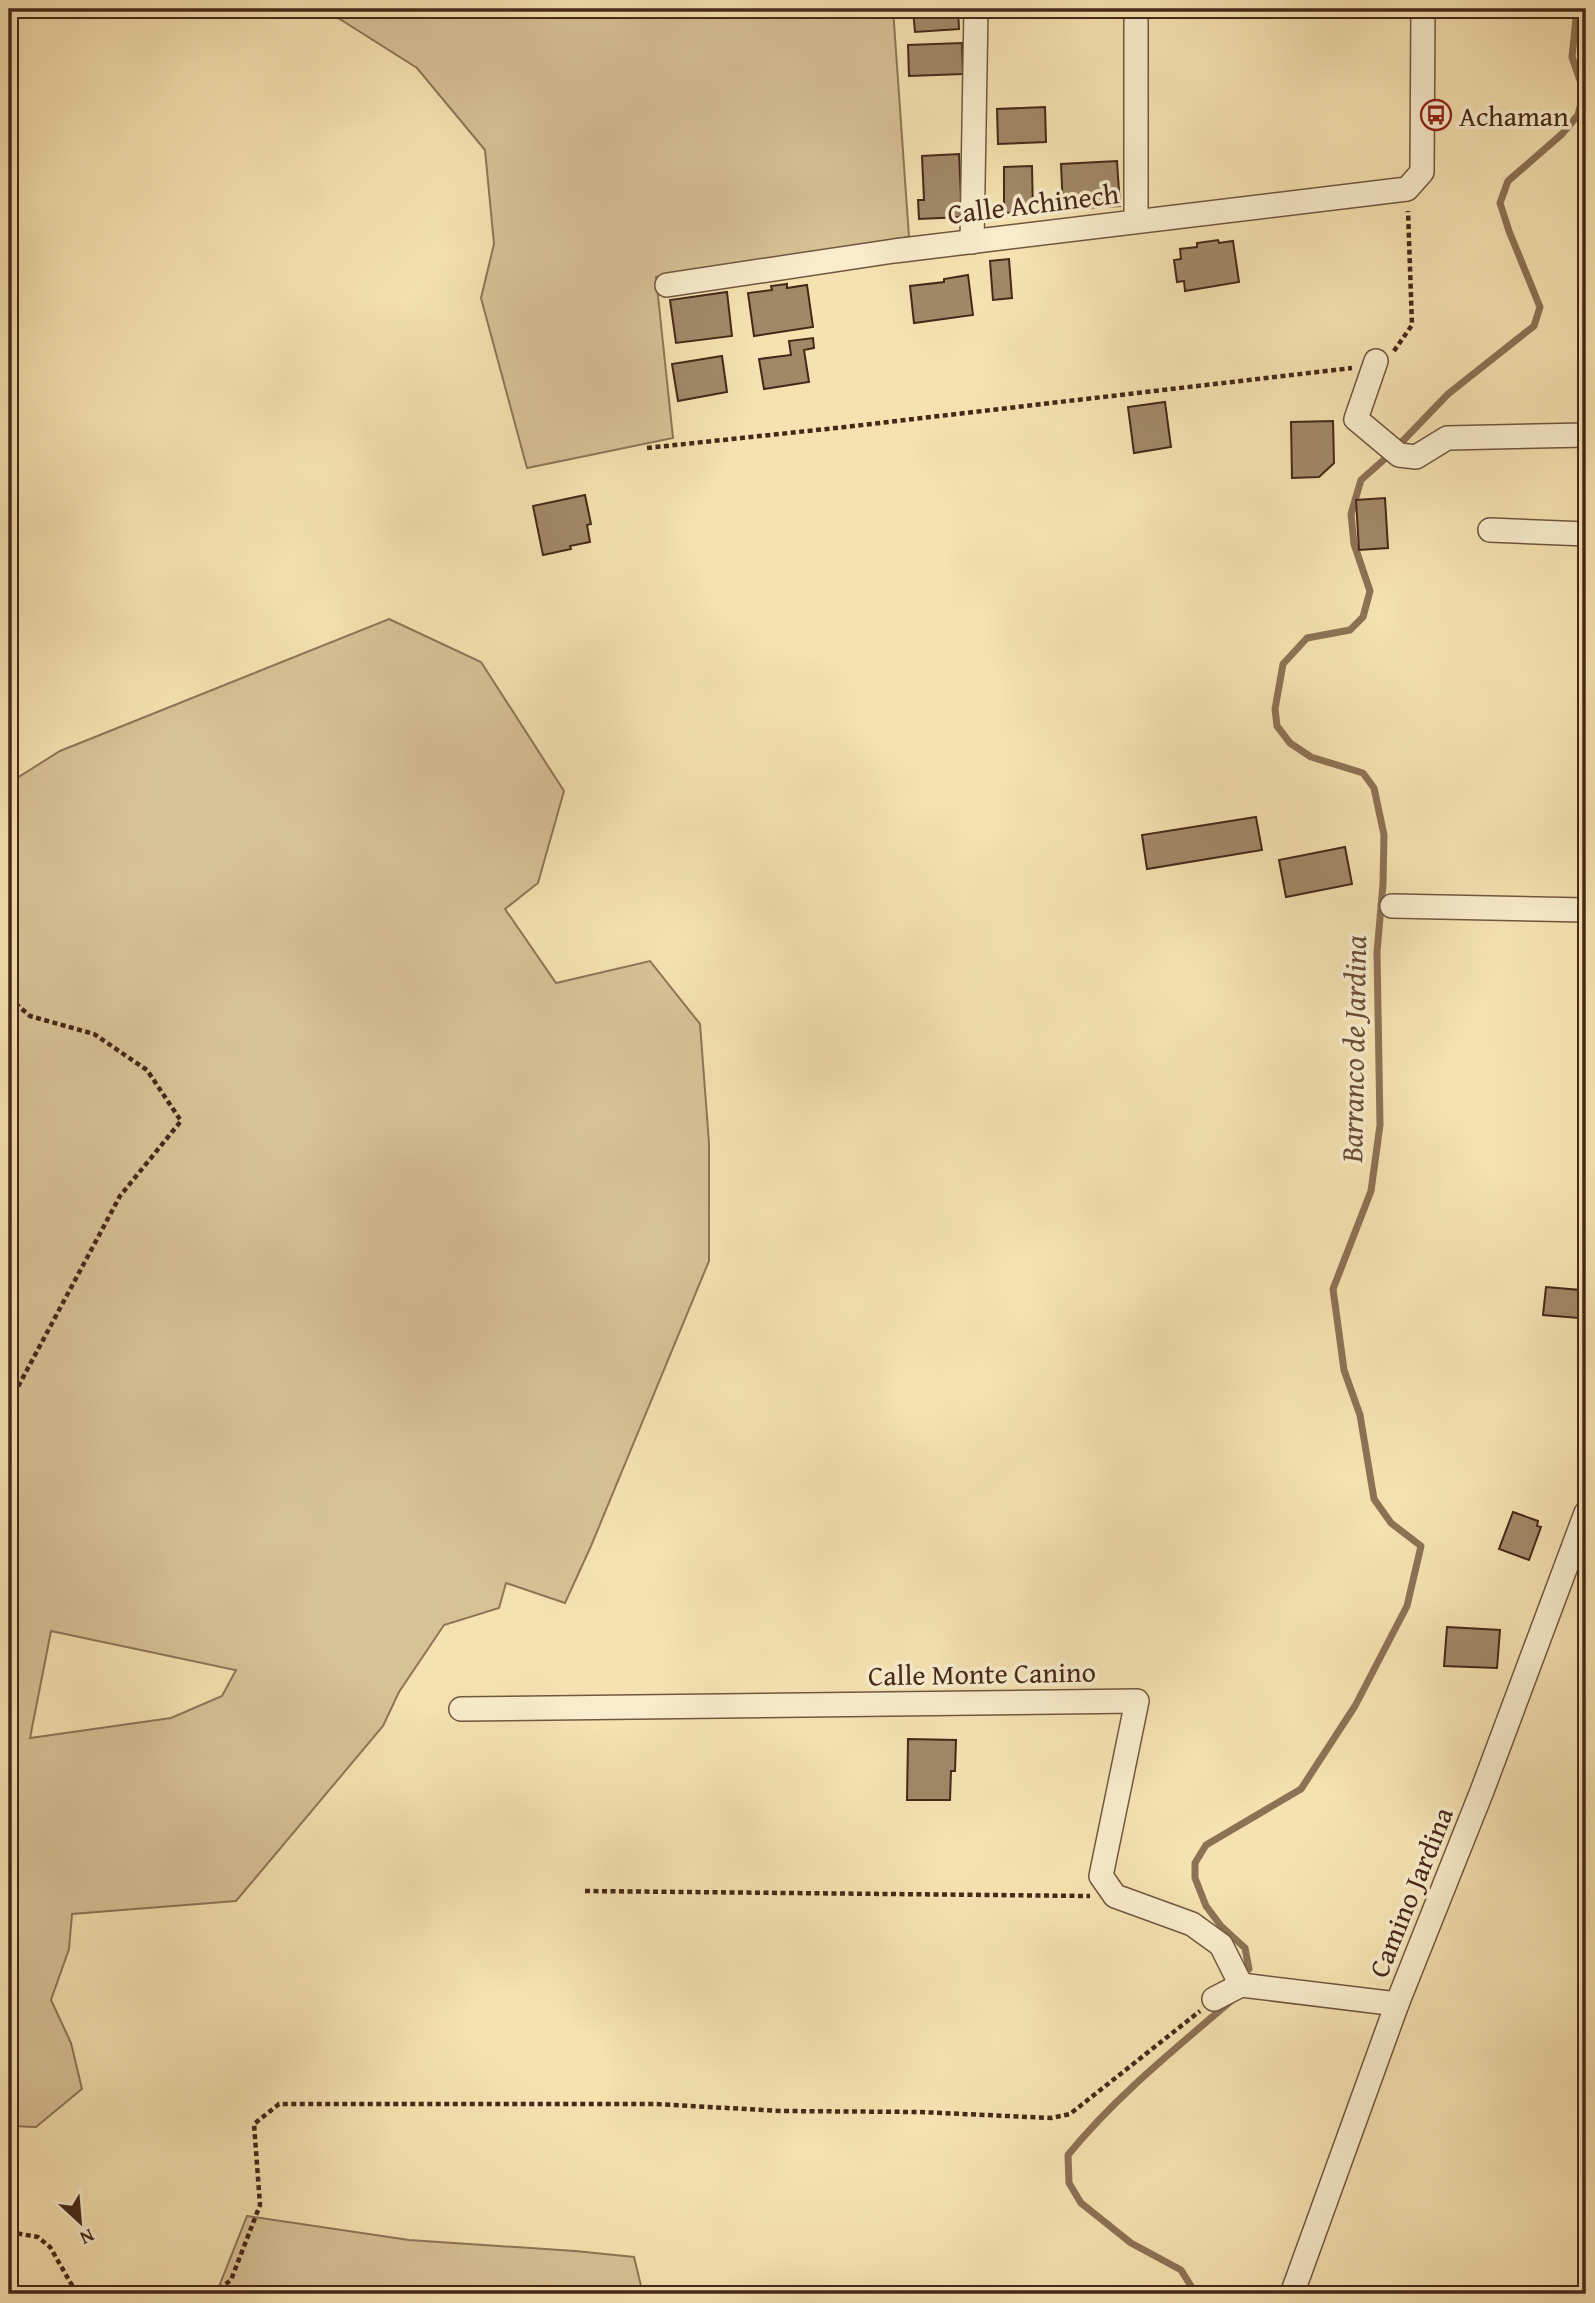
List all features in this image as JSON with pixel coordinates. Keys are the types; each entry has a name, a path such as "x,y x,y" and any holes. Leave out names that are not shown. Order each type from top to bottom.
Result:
{"street":[{"path":"972,242 976,9"},
{"path":"1136,9 1136,220"},
{"path":"1407,189 1422,172 1423,9"},
{"name":"Calle Achinech","path":"667,285 1136,220 1407,189"},
{"path":"1376,361 1356,419 1392,450 1416,457 1447,438 1586,435"},
{"path":"1490,530 1586,534"},
{"path":"1392,906 1586,910"},
{"name":"Camino Jardina","path":"1292,2294 1397,2004 1482,1791 1586,1513"},
{"name":"Calle Monte Canino","path":"461,1709 1137,1701 1101,1877 1115,1896"},
{"path":"1115,1896 1192,1924 1222,1945 1241,1985"},
{"path":"1214,1999 1241,1985 1397,2004"}],"path":[{"path":"647,448 845,428 1366,366 1392,354 1412,325 1407,189"},
{"path":"9,998 30,1016 93,1034 147,1070 181,1121 120,1196 12,1398 15,1445 9,1447"},
{"path":"584,1891 1115,1896"},
{"path":"212,2294 231,2280 260,2205 254,2124 279,2104 655,2104 781,2111 920,2112 1051,2118 1070,2114 1214,1999"},
{"path":"9,2232 37,2237 50,2247 77,2294"}],"shaded area":[{"path":"324,9 893,9 909,237 656,277 673,438 527,468 481,298 494,244 485,150 417,68"},
{"path":"389,619 481,662 564,791 538,883 505,909 556,983 650,961 700,1024 709,1143 709,1261 565,1603 506,1583 499,1608 444,1625 399,1692 383,1726 236,1901 72,1914 69,1949 51,2000 71,2043 82,2089 36,2127 9,2126 9,783 60,751","holes":["51,1631 236,1670 222,1696 171,1718 30,1738"]},
{"path":"247,2216 409,2240 634,2257 643,2294 216,2294"}],"building":[{"path":"913,9 958,9 959,29 915,32"},
{"path":"962,43 963,74 909,76 908,45"},
{"path":"1045,107 1046,142 998,144 997,109"},
{"path":"959,154 962,217 919,219 918,200 924,200 922,156"},
{"path":"1117,161 1120,206 1063,209 1061,164"},
{"path":"1032,166 1033,213 1004,213 1004,167"},
{"path":"1218,240 1219,243 1233,241 1239,282 1185,291 1184,281 1177,282 1174,260 1181,259 1180,249"},
{"path":"1009,259 1012,298 993,300 990,261"},
{"path":"968,275 973,315 914,323 910,286 944,282 944,279"},
{"path":"787,284 787,288 807,285 813,327 754,336 748,293 772,290 771,286"},
{"path":"727,292 732,336 676,343 670,300"},
{"path":"813,338 814,348 804,350 809,382 764,389 759,359 791,355 789,341"},
{"path":"722,356 727,392 678,401 672,364"},
{"path":"1165,402 1171,447 1134,453 1128,407"},
{"path":"1333,421 1334,463 1319,477 1292,478 1291,422"},
{"path":"585,495 591,524 587,525 590,542 543,555 533,506"},
{"path":"1385,498 1388,548 1359,550 1356,500"},
{"path":"1256,817 1262,850 1147,869 1142,835"},
{"path":"1345,847 1352,884 1286,897 1279,860"},
{"path":"1546,1287 1580,1290 1578,1318 1543,1315"},
{"path":"1513,1512 1538,1521 1537,1526 1541,1527 1529,1560 1499,1549"},
{"path":"1447,1627 1500,1630 1497,1668 1444,1666"},
{"path":"908,1739 956,1740 950,1800 907,1800"}],"waterway":[{"name":"Barranco de Jardina","path":"1397,447 1448,394 1534,326 1540,307 1500,203 1508,181 1562,134 1578,115 1584,92 1572,57 1577,9"},
{"name":"Barranco de Jardina","path":"1249,1969 1245,1948 1221,1926 1206,1906 1195,1878 1195,1863 1206,1845 1301,1789 1355,1706 1407,1606 1421,1546 1391,1523 1374,1499 1360,1415 1344,1370 1333,1289 1371,1191 1380,1125 1377,952 1384,835 1374,788 1363,773 1311,757 1290,743 1277,726 1275,709 1283,664 1307,638 1350,630 1363,617 1370,591 1354,544 1351,514 1361,480 1388,456"},
{"name":"Barranco de Jardina","path":"1196,2294 1181,2270 1131,2243 1081,2203 1069,2183 1068,2155 1125,2093 1231,2001"}],"place":[{"name":"Achaman","path":"1436,115"}]}
